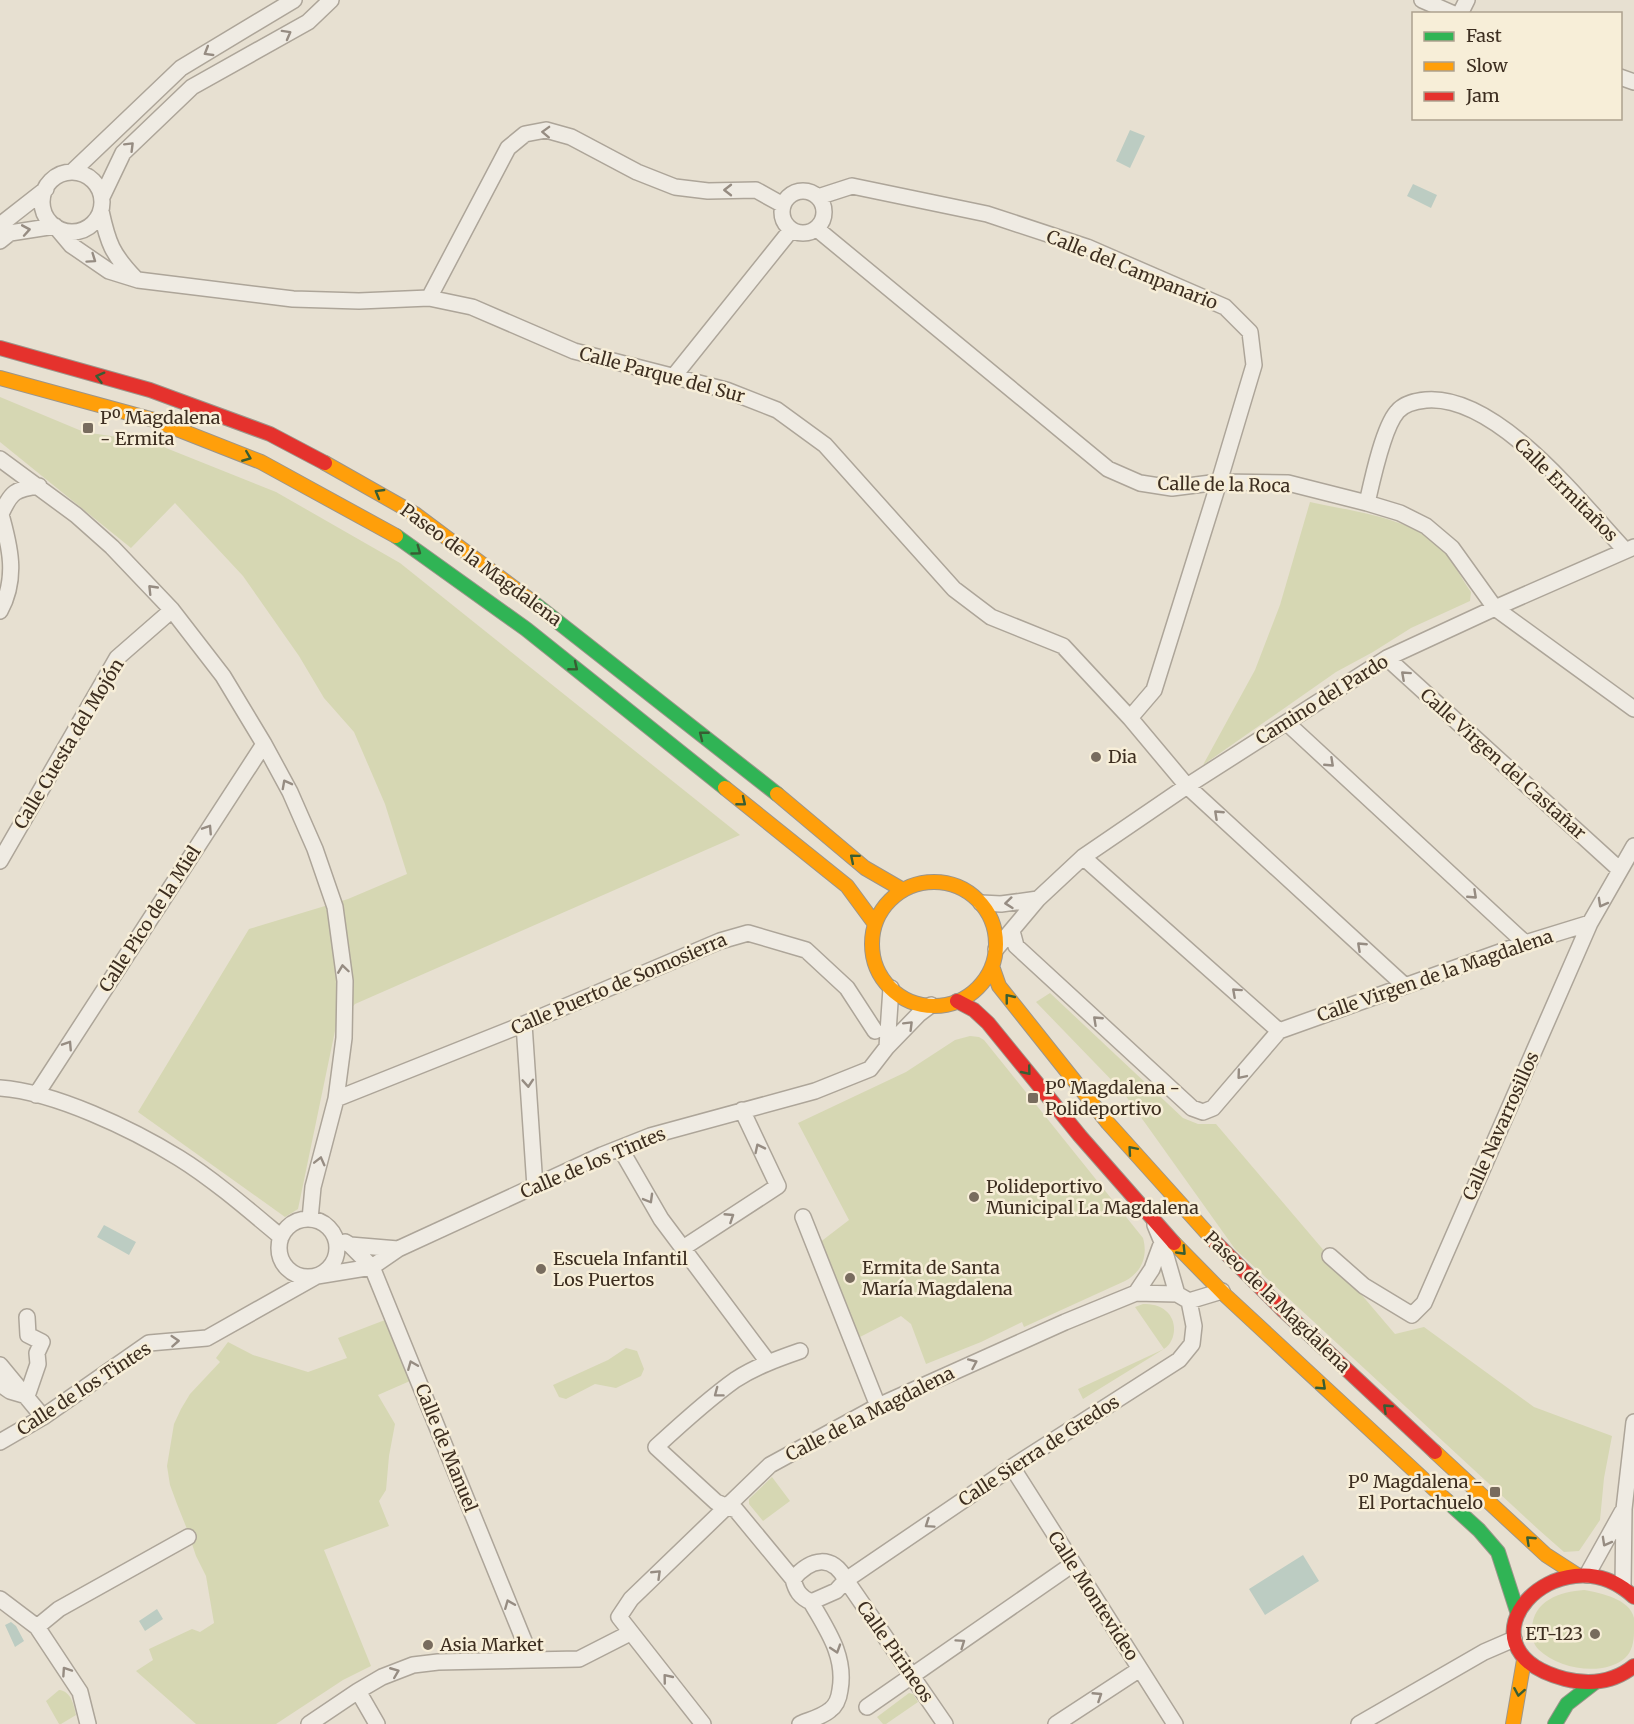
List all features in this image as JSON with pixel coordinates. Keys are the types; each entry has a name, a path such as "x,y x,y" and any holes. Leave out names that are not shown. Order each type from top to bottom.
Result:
{"main road":[{"name":"Paseo de la Magdalena","path":"0,348 150,390 270,434 338,469 416,514 559,622 744,767 865,868 903,890"},
{"name":"Paseo de la Magdalena","path":"0,378 154,420 175,428 261,462 389,531 526,629 847,886 875,924"},
{"path":"923,882 944,882 964,889 981,903 990,917 995,933 996,949 992,966 978,987 957,1001 932,1005 917,1003 891,988 880,974 874,958 872,941 875,924 891,899 903,890 923,882"},
{"name":"Paseo de la Magdalena","path":"992,966 999,986 1108,1123 1194,1220 1284,1311 1546,1555 1582,1575 1628,1592"},
{"name":"Paseo de la Magdalena","path":"957,1001 974,1010 988,1023 1154,1222 1222,1291 1354,1417 1479,1530 1498,1552 1517,1611"},
{"path":"1582,1575 1557,1580 1539,1588 1517,1611 1513,1623 1514,1640 1524,1659 1563,1679 1578,1682 1594,1683 1609,1680 1629,1671 1634,1666"},
{"path":"1513,1724 1524,1659"},
{"path":"1555,1724 1568,1704 1594,1683"}],"street":[{"path":"72,172 182,68 294,0"},
{"path":"0,241 10,233 55,226 72,232 90,226 123,153 192,87 308,22 331,0"},
{"path":"1422,0 1449,12"},
{"path":"429,298 508,148 525,134 546,130 571,137 637,172 675,187 756,190 783,205"},
{"path":"0,225 46,189 57,177 72,172 80,173 94,182 107,237 118,260 138,280"},
{"name":"Calle del Campanario","path":"818,197 852,186 987,214 1087,247 1225,307 1250,332 1254,365 1219,482 1154,690 1130,718"},
{"path":"46,189 43,196 44,213 55,226"},
{"path":"806,191 818,197 824,210 822,224 817,229 804,234 790,230 783,218 783,205 787,199 798,192 806,191"},
{"name":"Calle Parque del Sur","path":"55,226 72,245 109,270 138,280 293,299 359,302 429,298 472,307 574,351 726,390 777,410 825,445 954,589 991,617 1063,646 1130,718 1187,786 1405,986"},
{"name":"Calle de la Roca","path":"817,229 1108,469 1140,483 1172,488 1219,482 1287,483 1400,513 1426,526 1452,548 1495,608 1634,709"},
{"path":"674,376 790,230"},
{"name":"Calle Ermitaños","path":"1367,503 1388,429 1397,411 1413,401 1433,400 1457,404 1482,415 1504,429 1538,458 1630,549"},
{"path":"0,459 76,515 172,609 223,676 264,744 290,792 315,849 335,907 345,981 344,1038 336,1099 313,1187 309,1219"},
{"path":"0,610 10,588 12,564 1,513 9,497 21,489 39,486"},
{"name":"Camino del Pardo","path":"996,949 1038,900 1083,857 1187,786 1387,658 1630,549"},
{"name":"Calle Cuesta del Mojón","path":"0,861 117,658 172,609"},
{"name":"Calle Virgen del Castañar","path":"1387,658 1620,870"},
{"path":"1287,723 1525,943"},
{"name":"Calle Pico de la Miel","path":"36,1095 264,744"},
{"name":"Calle Navarrosillos","path":"1330,1256 1364,1286 1412,1315 1424,1303 1590,923 1634,846"},
{"path":"1012,931 1016,946 1192,1108 1203,1112 1213,1108 1280,1031 1083,857"},
{"path":"981,903 1001,904 1038,900"},
{"name":"Calle Virgen de la Magdalena","path":"1280,1031 1525,943 1590,923"},
{"name":"Calle Puerto de Somosierra","path":"336,1099 524,1024 720,941 748,933 806,950 847,988 875,1031"},
{"path":"887,1047 891,988"},
{"name":"Calle de los Tintes","path":"0,1442 43,1417 149,1343 207,1338 317,1276 372,1267 398,1249 620,1148 650,1136 815,1091 870,1069 887,1047 919,1014 932,1005"},
{"path":"524,1024 535,1187"},
{"path":"0,1078 16,1089"},
{"path":"0,1088 16,1089 104,1119 180,1158 281,1237"},
{"path":"683,1248 778,1186 742,1110"},
{"path":"620,1148 661,1219 768,1362"},
{"path":"803,1217 878,1406"},
{"path":"309,1219 320,1221 335,1236 337,1255 333,1264 326,1271 317,1276 307,1277 297,1275 288,1268 281,1259 279,1248 281,1237 293,1223 309,1219"},
{"path":"1154,1222 1183,1297"},
{"name":"Calle de los Tintes","path":"335,1236 350,1245 398,1249"},
{"path":"1136,1293 1152,1269 1162,1242"},
{"name":"Calle de Manuel","path":"350,1245 372,1267 531,1658"},
{"name":"Calle de la Magdalena","path":"630,1633 619,1617 631,1599 770,1465 878,1406 1065,1322 1136,1293 1183,1297 1222,1291"},
{"name":"Calle Sierra de Gredos","path":"846,1580 1012,1467 1179,1360 1192,1344 1194,1326 1183,1297"},
{"path":"27,1317 28,1335 42,1342 37,1353 38,1364 27,1396"},
{"path":"800,1351 768,1362 737,1379 656,1447 716,1502 736,1509 793,1579 796,1590 803,1598 811,1602 836,1644 842,1668 838,1702 830,1711 800,1724"},
{"path":"0,1365 43,1417"},
{"path":"0,1384 10,1391 27,1396"},
{"path":"1628,1592 1628,1551 1624,1509 1634,1422"},
{"name":"Calle Montevideo","path":"1012,1467 1175,1724"},
{"path":"1582,1575 1624,1509"},
{"path":"37,1627 59,1609 188,1537"},
{"path":"793,1579 801,1569 813,1564 830,1562 839,1568 846,1580 836,1591 811,1602"},
{"path":"867,1707 1073,1564"},
{"name":"Calle Pirineos","path":"846,1580 945,1724"},
{"path":"0,1599 37,1627 80,1692 88,1724"},
{"path":"309,1724 382,1677 413,1665 531,1658 579,1659 630,1633 703,1724"},
{"path":"1359,1724 1484,1652 1514,1640"},
{"path":"1056,1724 1140,1669"},
{"path":"358,1691 377,1724"}],"green space":[{"path":"0,397 84,432 151,442 276,492 400,563 740,835 355,1004 336,1026 298,1209 285,1217 138,1112 249,929 348,899 407,874 385,804 354,732 324,698 299,656 243,576 175,503 131,548 0,442"},
{"path":"1310,502 1361,512 1396,522 1427,537 1440,547 1452,563 1471,592 1470,601 1411,628 1336,672 1203,765 1255,670 1280,605"},
{"path":"1050,993 1183,1118 1198,1124 1216,1124 1395,1334 1424,1327 1534,1407 1612,1436 1604,1478 1600,1520 1579,1551 1564,1552 1235,1249 1123,1092 1036,1002"},
{"name":"Polideportivo Municipal La Magdalena","path":"970,1036 984,1040 1143,1238 1145,1251 1136,1273 1125,1281 1024,1327 1022,1322 981,1342 926,1364 911,1324 901,1316 858,1338 819,1243 849,1220 798,1123 906,1072 955,1040"},
{"path":"1143,1304 1161,1307 1170,1315 1174,1331 1171,1341 1164,1349 1135,1307"},
{"path":"385,1320 410,1381 378,1395 395,1424 386,1490 379,1501 389,1526 324,1550 371,1666 343,1680 276,1724 196,1724 136,1671 153,1660 149,1649 192,1629 200,1632 214,1623 206,1576 196,1556 170,1485 167,1466 174,1424 181,1409 190,1394 220,1362 216,1358 228,1342 253,1355 308,1372 347,1358 338,1338"},
{"path":"626,1348 637,1351 644,1369 641,1376 616,1388 595,1384 566,1399 559,1397 553,1385 608,1360"},
{"path":"1164,1349 1083,1399 1078,1389"},
{"path":"772,1477 790,1501 763,1521 749,1504 749,1499"},
{"path":"1584,1590 1614,1598 1631,1611 1634,1618 1632,1646 1627,1656 1616,1664 1593,1669 1569,1666 1548,1657 1534,1643 1532,1632 1534,1619 1543,1604 1557,1596"},
{"path":"59,1690 69,1696 76,1715 61,1724 46,1701"},
{"path":"909,1693 913,1694 918,1702 883,1724 877,1717"}],"shaded area":[{"path":"1130,130 1145,136 1130,168 1116,161"},
{"path":"1413,184 1437,195 1431,208 1407,196"},
{"path":"104,1225 136,1242 129,1255 97,1237"},
{"path":"1303,1555 1319,1581 1265,1615 1249,1589"},
{"path":"157,1609 163,1619 145,1631 139,1621"},
{"path":"11,1622 16,1626 24,1641 15,1647 5,1625"}],"traffic: fast":[{"path":"396,536 526,629 725,788"},
{"path":"530,600 777,794"},
{"path":"1447,1501 1479,1530 1498,1552 1517,1611"},
{"path":"1555,1724 1567,1704 1594,1683"}],"traffic: slow":[{"path":"0,378 154,420 261,462 396,536"},
{"path":"325,463 415,514 530,600"},
{"path":"725,788 847,886 875,924"},
{"path":"777,794 865,868 903,890"},
{"path":"934,882 958,887 978,900 991,920 996,944 991,968 978,988 958,1001 934,1006 910,1001 890,988 877,968 872,944 877,920 890,900 910,887 934,882"},
{"path":"992,966 999,986 1108,1123 1215,1242"},
{"path":"1174,1243 1226,1296 1447,1501"},
{"path":"1435,1452 1546,1555 1577,1575"},
{"path":"1513,1724 1524,1660"}],"traffic: jam":[{"path":"0,348 150,390 270,434 325,463"},
{"path":"957,1001 974,1010 988,1023 1080,1136 1174,1243"},
{"path":"1215,1242 1284,1311 1435,1452"},
{"path":"1634,1597 1605,1579 1575,1576 1548,1584 1527,1600 1515,1621 1515,1643 1531,1664 1565,1679 1583,1682 1601,1681 1618,1676 1634,1666"}],"place":[{"name":"Pº Magdalena - Ermita","path":"88,428"},
{"name":"Dia","path":"1096,757"},
{"name":"Pº Magdalena - Polideportivo","path":"1033,1098"},
{"name":"Polideportivo Municipal La Magdalena","path":"974,1197"},
{"name":"Escuela Infantil Los Puertos","path":"541,1269"},
{"name":"Ermita de Santa María Magdalena","path":"850,1278"},
{"name":"Pº Magdalena - El Portachuelo","path":"1495,1492"},
{"name":"ET-123","path":"1595,1634"},
{"name":"Asia Market","path":"428,1645"}]}
